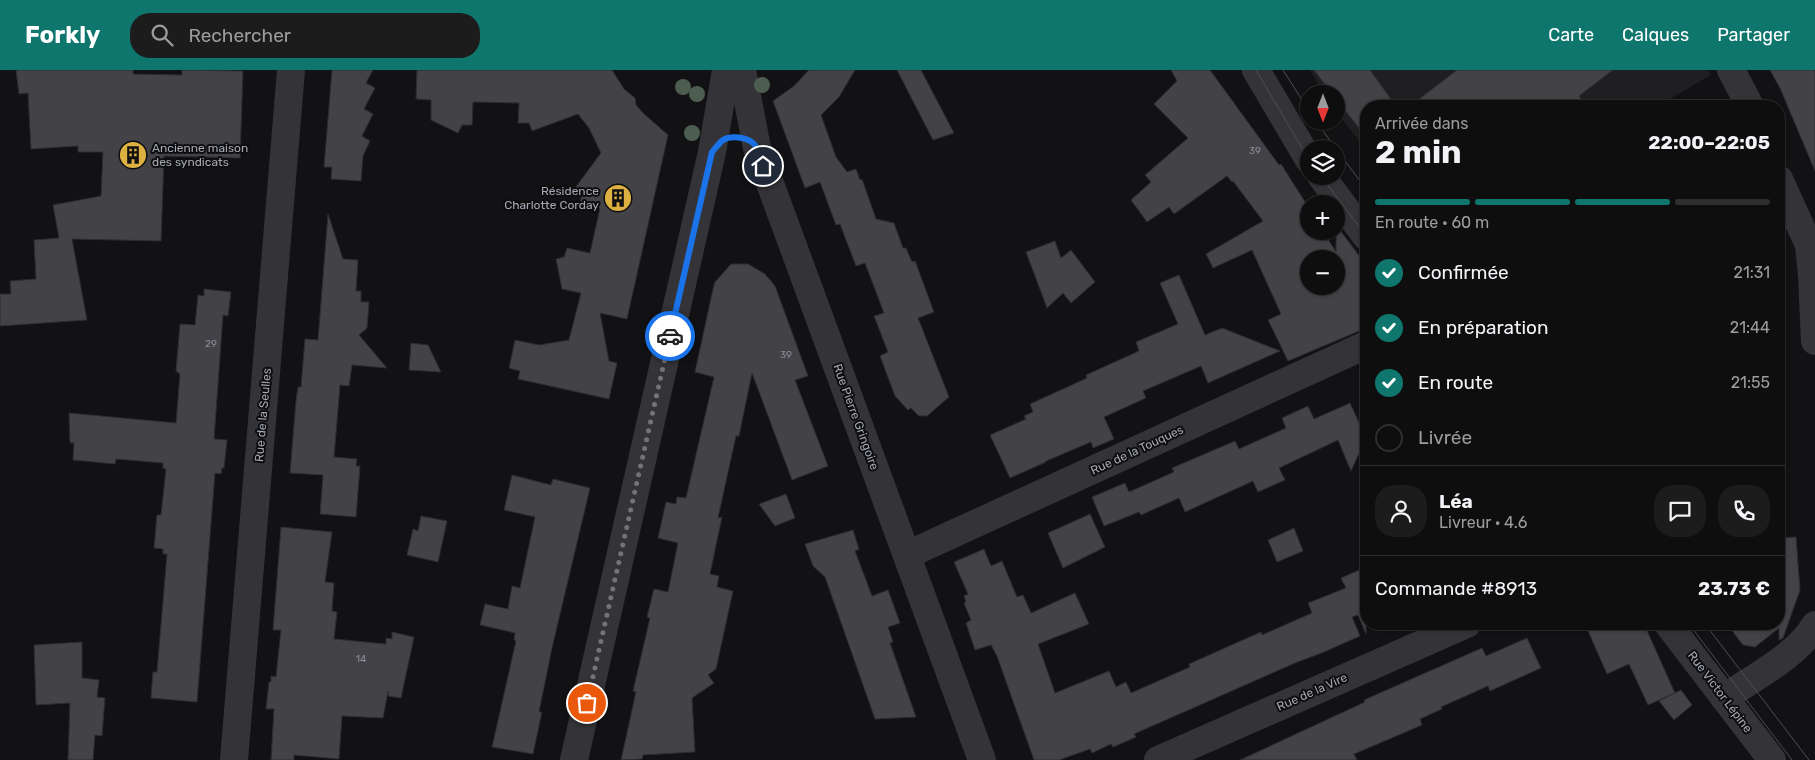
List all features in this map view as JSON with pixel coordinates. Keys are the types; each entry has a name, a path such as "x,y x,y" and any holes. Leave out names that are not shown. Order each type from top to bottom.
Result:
{"street":[{"name":"Rue de la Seulles","path":"234,760 291,70"},
{"path":"574,760 712,152 726,70"},
{"name":"Rue Pierre Gringoire","path":"742,70 757,148 982,760"},
{"path":"1256,70 1300,145"},
{"path":"1731,70 1747,100"},
{"path":"712,152 723,140 733,137 744,138 752,142 757,148"},
{"path":"1328,185 1360,228"},
{"path":"1785,192 1809,245 1815,341"},
{"name":"Rue de la Touques","path":"907,555 1360,348"},
{"path":"1724,698 1781,660 1808,638 1815,626"},
{"name":"Rue de la Vire","path":"1158,760 1453,630"},
{"name":"Rue Victor Lépine","path":"1673,630 1772,760"}],"shaded area":[{"path":"1310,70 1708,70 1711,75 1668,100 1360,100 1360,142 1345,123 1345,85 1319,85"}],"building":[{"path":"16,70 133,70 133,74 182,75 182,70 243,71 240,158 164,156 161,241 72,239 87,320 0,326 0,294 11,294 10,281 36,279 34,240 59,238 53,205 101,196 103,152 78,152 78,146 31,149 28,93 19,94"},
{"path":"332,70 373,70 366,83 375,88 364,109 373,114 362,136 370,141 363,156 361,181 331,179 332,167 324,167"},
{"name":"Résidence Charlotte Corday","path":"417,70 612,70 624,89 635,98 636,105 668,135 627,319 600,313 609,361 617,363 609,399 518,379 520,371 509,368 515,340 539,345 569,340 581,293 562,289 556,259 564,257 567,248 590,253 600,208 580,203 582,193 575,188 601,153 589,128 578,114 532,131 529,123 518,123 519,103 473,102 472,125 462,125 458,133 431,120 431,100 416,99"},
{"path":"809,70 855,70 839,97 821,115 836,157 847,172 856,169 860,180 862,179 876,219 894,223 903,248 906,248 912,262 915,261 934,312 918,318 949,397 927,416 919,416 911,408 908,410 895,396 880,356 888,352 874,316 884,313 865,263 856,266 840,224 836,225 820,182 805,188 773,101 794,86"},
{"path":"897,70 921,70 954,133 933,140"},
{"path":"1171,70 1210,70 1279,165 1281,164 1301,195 1300,240 1329,240 1335,250 1300,250 1300,295 1345,295 1345,250 1336,250 1336,240 1345,240 1345,237 1360,256 1360,331 1288,361 1268,320 1281,314 1252,250 1213,268 1206,254 1263,221 1233,181 1227,176 1174,214 1169,207 1147,222 1131,200 1151,182 1145,175 1188,138 1154,104 1177,81"},
{"path":"1314,70 1370,70 1392,100 1360,100 1360,129 1345,110 1345,85 1325,85"},
{"path":"1457,70 1613,70 1579,96 1582,100 1418,100"},
{"path":"1770,70 1815,70 1815,171 1780,88"},
{"path":"328,214 343,259 358,260 356,291 361,291 361,302 369,302 367,328 359,335 387,368 352,365 349,386 340,385 334,457 357,459 356,466 360,466 356,517 320,514 323,475 290,473 296,401 298,387 301,387 305,339 318,340"},
{"path":"1055,241 1061,258 1071,250 1095,282 1071,303 1063,293 1047,308 1026,252"},
{"path":"731,264 748,264 765,274 775,286 808,376 795,380 828,466 792,480 752,373 739,436 736,436 718,518 722,517 710,574 719,576 717,587 733,591 716,669 708,675 714,683 692,698 695,752 643,755 642,759 621,760 636,692 633,691 650,618 647,617 654,589 668,592 678,543 658,538 666,502 676,504 677,497 686,498 714,377 695,372 713,289 715,282"},
{"path":"1179,275 1205,335 1222,328 1280,351 1208,383 1201,366 1143,391 1146,398 1104,417 1114,439 1093,448 1091,442 1010,478 990,435 1026,419 1024,416 1033,412 1030,404 1087,378 1086,375 1139,351 1136,342 1178,324 1160,283"},
{"path":"204,289 231,292 228,316 223,315 214,439 227,440 224,468 222,468 221,474 215,473 197,702 151,698 153,672 157,672 167,554 163,554 163,549 154,548 157,515 161,515 166,469 163,468 163,463 116,459 115,464 73,460 74,443 70,443 69,413 176,423 180,374 176,371 180,324 195,325 198,295 204,296"},
{"path":"411,343 428,345 441,372 409,370"},
{"path":"1350,403 1360,425 1360,451 1351,471 1338,440 1279,468 1285,480 1258,492 1253,481 1185,512 1179,498 1141,515 1139,512 1104,526 1092,497 1125,483 1129,492 1174,472 1172,468 1235,441 1239,449 1286,428 1282,418 1308,406 1314,419"},
{"path":"512,475 551,485 553,479 590,488 552,648 539,712 542,712 533,754 492,747 516,641 514,640 515,633 480,625 485,604 508,609 512,586 520,588 535,517 504,510"},
{"path":"786,494 795,518 775,526 759,504"},
{"path":"1090,514 1105,547 1063,568 1048,533"},
{"path":"421,516 447,521 438,562 407,555 413,529 418,531"},
{"path":"281,527 332,532 325,582 334,583 332,611 337,612 334,639 386,644 386,638 392,639 392,632 414,637 401,698 388,696 388,691 383,718 342,716 339,759 294,755 294,760 271,760 274,709 266,709 269,682 271,682 271,676 276,677 281,630 273,630"},
{"path":"1294,528 1303,551 1277,562 1268,540"},
{"path":"853,530 859,549 855,551 872,596 888,590 900,623 888,627 893,642 890,643 916,717 875,719 825,577 813,566 805,544"},
{"path":"1796,537 1800,590 1783,638 1779,640 1779,630 1785,630 1785,538"},
{"path":"984,549 991,566 1002,561 1017,597 1023,595 1031,613 1075,593 1089,624 1038,644 1055,693 1109,671 1116,687 1126,682 1131,693 1190,667 1189,664 1236,643 1261,632 1262,635 1312,613 1308,603 1346,588 1341,578 1360,570 1360,620 1358,615 1352,617 1360,636 1134,734 1136,737 1113,747 1111,744 1092,753 1090,749 1059,760 1034,760 997,656 991,645 975,650 966,623 971,620 964,603 966,602 964,596 968,594 954,562"},
{"path":"1588,630 1647,630 1675,693 1648,705 1629,664 1607,674"},
{"path":"1732,630 1776,630 1755,647 1743,645"},
{"path":"1527,638 1541,668 1490,691 1488,686 1441,707 1442,709 1420,719 1422,725 1354,754 1357,760 1240,760 1365,702 1364,700 1482,648 1486,656"},
{"path":"82,642 82,678 99,680 97,697 105,698 102,736 95,735 93,760 68,760 70,703 36,705 34,645"},
{"path":"1681,690 1692,705 1674,720 1659,701"}],"tram line":[{"path":"1256,70 1300,145"},
{"path":"1283,70 1300,97"},
{"path":"1322,130 1330,140"},
{"path":"1345,161 1360,181"},
{"path":"1328,185 1360,228"},
{"path":"1694,630 1792,760"},
{"path":"1710,630 1809,760"}],"way so far":[{"path":"587,703 670,336"}],"place":[{"name":"Ancienne maison des syndicats","path":"133,155"},
{"name":"Résidence Charlotte Corday","path":"618,198"}],"route":[{"path":"670,336 712,152 723,140 733,137 744,138 752,142 757,148 763,166"}]}
